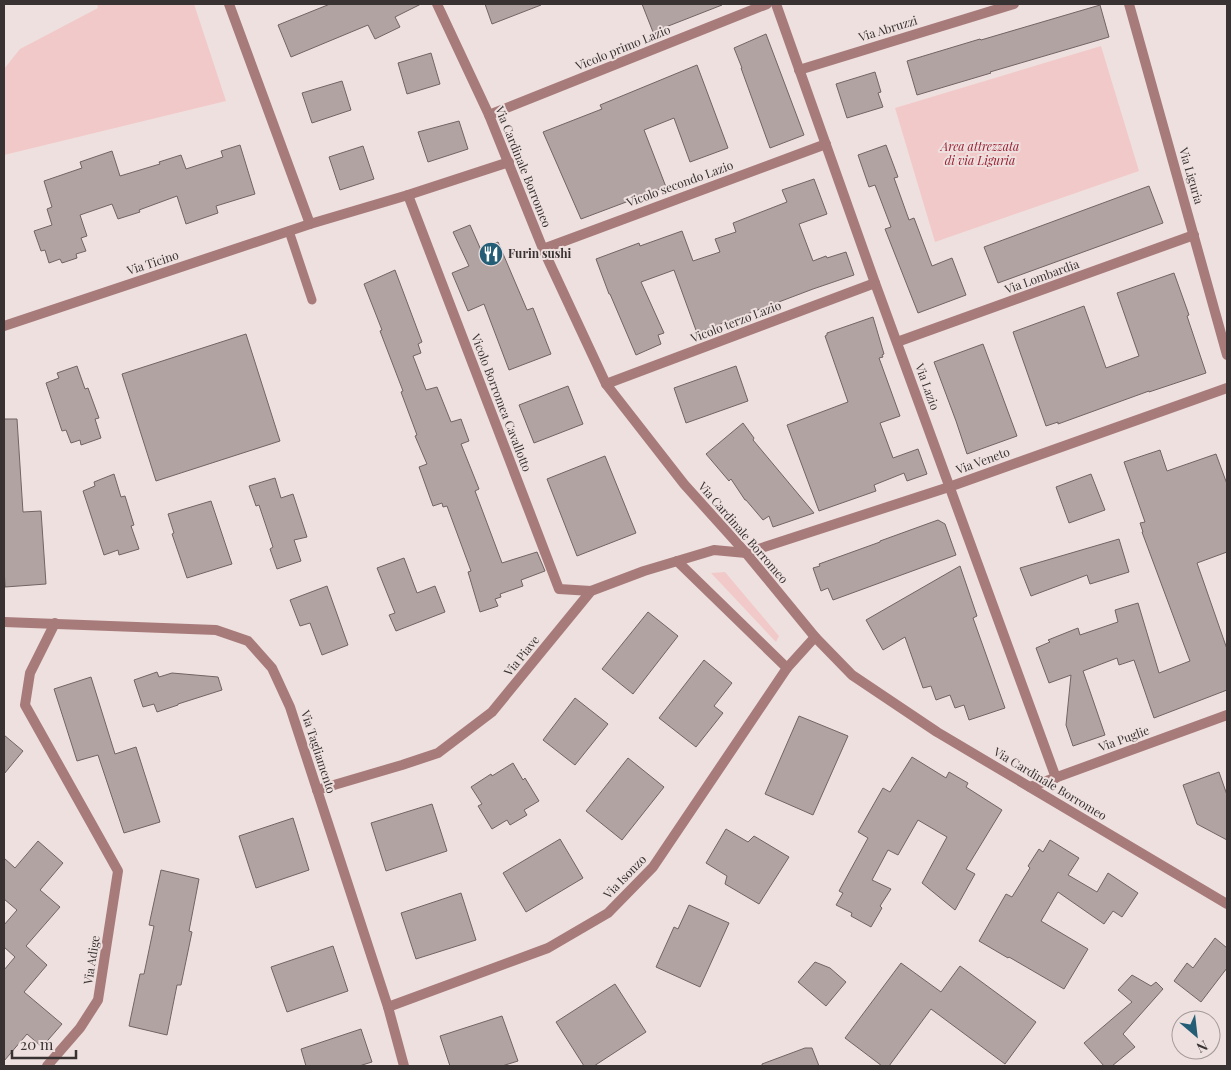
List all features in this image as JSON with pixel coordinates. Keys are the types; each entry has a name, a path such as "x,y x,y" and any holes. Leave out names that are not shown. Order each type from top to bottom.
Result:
{"street":[{"path":"229,4 310,224"},
{"name":"Via Cardinale Borromeo","path":"437,4 489,115 543,249 606,384 684,484 746,553 815,637 852,675 937,732 1227,904"},
{"name":"Vicolo primo Lazio","path":"489,115 767,4"},
{"name":"Via Lazio","path":"776,4 875,283 1056,778"},
{"name":"Via Abruzzi","path":"799,70 1014,4"},
{"name":"Via Liguria","path":"1129,4 1227,355"},
{"name":"Vicolo secondo Lazio","path":"543,249 826,144"},
{"name":"Via Ticino","path":"4,326 310,224 509,162"},
{"name":"Vicolo Borromea Cavallotto","path":"408,195 560,589 591,591"},
{"name":"Via Lombardia","path":"897,342 1194,235"},
{"name":"Vicolo terzo Lazio","path":"606,384 875,283"},
{"name":"Via Veneto","path":"746,553 949,487 1227,388"},
{"path":"591,591 644,571 714,550 746,553"},
{"path":"677,561 787,668"},
{"name":"Via Piave","path":"317,790 402,765 438,752 492,712 591,591"},
{"name":"Via Tagliamento","path":"4,622 216,630 248,641 272,668 290,707 388,1007 404,1066"},
{"name":"Via Adige","path":"47,1066 80,1028 98,1000 118,871 25,704 30,673 55,623"},
{"name":"Via Isonzo","path":"388,1007 548,948 608,913 653,868 787,668 815,637"},
{"name":"Via Puglie","path":"1030,787 1227,715"}],"lane":[{"path":"289,231 312,300"}],"green space":[{"path":"97,4 194,4 226,101 4,155 4,69 20,49 98,8"},
{"name":"Area attrezzata di via Liguria","path":"1101,46 1139,171 935,242 895,108"},
{"path":"725,572 779,636 776,642 711,573"}],"building":[{"path":"330,4 421,4 395,17 400,27 375,39 368,25 291,57 278,25"},
{"path":"485,4 541,4 541,5 492,24"},
{"path":"642,4 721,4 722,5 653,32"},
{"path":"1100,5 1109,37 917,95 907,61"},
{"path":"766,34 804,135 770,148 734,48"},
{"path":"431,53 440,84 407,94 398,63"},
{"path":"697,65 728,148 690,162 674,118 644,130 666,187 581,219 543,132 602,109 600,105"},
{"path":"875,72 881,92 878,93 883,107 847,118 836,84"},
{"path":"342,81 351,110 312,123 302,93"},
{"path":"459,121 468,149 428,162 418,132"},
{"path":"240,145 255,194 216,206 218,213 186,224 177,196 118,219 112,204 80,215 87,236 81,238 86,251 76,254 77,258 62,263 60,259 49,263 45,250 41,251 34,231 52,225 47,209 52,207 44,181 82,168 80,162 112,151 120,176 160,164 159,162 181,155 186,169 223,157 221,151"},
{"path":"886,145 898,177 894,178 909,220 914,218 932,266 952,258 966,295 918,313 885,229 891,227 875,185 869,187 858,155"},
{"path":"363,146 374,179 340,190 329,157"},
{"path":"814,179 827,214 799,224 813,261 846,252 854,275 697,333 674,270 641,282 664,333 658,335 661,344 636,355 596,259 639,243 640,246 682,231 693,261 720,252 715,239 736,232 733,223 787,202 782,190"},
{"path":"1149,186 1163,223 998,283 984,247"},
{"path":"470,225 481,250 498,242 527,310 533,308 551,354 509,370 484,304 468,311 452,273 469,266 453,232"},
{"path":"395,270 422,342 418,344 421,353 413,356 426,390 437,387 451,422 461,419 469,441 461,444 479,489 475,491 502,563 537,552 545,571 521,580 523,586 500,594 501,597 495,599 498,606 480,612 468,572 471,571 447,506 443,507 442,503 433,506 419,467 427,464 415,436 417,435 401,392 403,391 364,284"},
{"path":"1174,273 1206,373 1149,391 1058,424 1058,422 1046,426 1013,332 1084,306 1106,368 1139,356 1117,293"},
{"path":"873,317 884,354 882,355 883,357 879,358 900,416 880,423 893,458 918,449 927,474 907,481 904,473 874,485 876,491 819,511 787,425 848,402 825,336 827,333"},
{"path":"246,334 280,441 156,481 122,374"},
{"path":"983,344 1017,436 967,454 934,362"},
{"path":"77,366 85,389 88,388 99,418 95,419 101,438 81,445 80,440 71,443 66,430 62,431 46,383 59,378 57,373"},
{"path":"736,366 748,401 686,423 674,388"},
{"path":"568,386 583,424 534,443 519,405"},
{"path":"4,419 17,419 23,512 41,511 46,584 5,587"},
{"path":"743,423 754,438 753,440 814,513 773,527 769,516 763,520 745,500 731,479 729,481 706,454"},
{"path":"1160,450 1167,471 1216,454 1227,484 1227,552 1197,563 1227,649 1227,690 1154,718 1134,660 1119,665 1117,658 1083,671 1105,735 1073,746 1066,725 1071,675 1049,683 1036,648 1050,642 1048,640 1078,628 1080,635 1118,622 1115,610 1138,603 1159,673 1190,661 1142,532 1140,523 1145,522 1124,462"},
{"path":"605,456 636,533 577,556 547,479"},
{"path":"114,474 121,497 125,496 134,525 131,526 139,549 119,555 118,550 104,555 83,491 95,486 94,482"},
{"path":"1091,474 1105,510 1069,523 1056,487"},
{"path":"275,478 281,498 293,494 307,537 294,540 301,561 277,569 270,549 273,547 259,505 256,506 249,486"},
{"path":"211,501 232,564 187,578 172,534 174,533 168,514"},
{"path":"938,520 945,524 956,555 833,600 828,588 821,591 813,568 820,566 819,564"},
{"path":"1119,539 1129,572 1090,584 1087,575 1031,596 1020,568"},
{"path":"404,558 417,593 435,586 445,612 396,631 389,615 395,613 377,568"},
{"path":"960,566 977,616 973,618 1005,708 969,720 964,705 955,708 950,695 936,700 931,686 923,688 905,637 883,650 866,620"},
{"path":"327,586 348,645 322,655 310,623 300,626 290,600"},
{"path":"648,612 678,636 633,694 602,669"},
{"path":"704,660 732,683 714,706 723,713 696,747 659,718"},
{"path":"157,672 159,677 172,673 218,677 222,690 157,712 154,704 143,707 134,680"},
{"path":"91,677 115,754 136,747 160,822 124,833 98,755 77,761 54,689"},
{"path":"575,698 608,724 575,765 543,740"},
{"path":"799,716 848,736 813,815 765,794"},
{"path":"4,735 23,751 4,774"},
{"path":"912,757 946,778 949,772 968,783 966,787 1002,810 966,869 975,874 955,910 922,883 947,837 918,820 898,855 888,850 872,880 891,889 880,906 882,908 871,927 851,916 852,913 836,905 843,893 839,891 868,838 858,832 883,788 890,792"},
{"path":"628,758 664,787 622,840 586,811"},
{"path":"513,763 539,801 524,810 527,815 510,825 507,820 492,829 478,806 482,804 471,787"},
{"path":"1219,772 1227,795 1227,840 1197,824 1183,785"},
{"path":"432,804 447,851 386,871 371,823"},
{"path":"293,818 309,870 256,888 239,836"},
{"path":"726,829 748,842 754,836 789,857 759,904 725,884 727,876 706,863"},
{"path":"560,839 583,878 526,912 503,873"},
{"path":"1050,840 1079,858 1068,875 1097,892 1108,873 1138,893 1122,917 1113,911 1104,924 1058,892 1041,921 1088,949 1064,989 979,941 1006,894 1012,897 1039,849 1043,852"},
{"path":"38,841 63,863 40,890 60,907 26,946 47,965 24,992 62,1024 42,1047 27,1034 4,1061 4,970 15,957 4,947 4,925 17,910 4,899 4,858 15,868"},
{"path":"161,870 199,879 189,931 192,932 181,985 177,985 167,1035 129,1026 140,974 144,974 154,926 149,925"},
{"path":"461,893 476,940 416,959 401,913"},
{"path":"689,905 729,923 700,987 656,967 674,927 678,929"},
{"path":"1215,938 1227,948 1227,968 1201,1002 1174,981 1187,963 1193,968"},
{"path":"333,946 348,991 287,1012 271,967"},
{"path":"815,962 830,968 846,982 826,1006 798,982"},
{"path":"901,963 941,992 960,966 1036,1022 1005,1064 931,1009 889,1066 882,1066 845,1038"},
{"path":"1132,975 1151,986 1156,982 1163,989 1123,1034 1135,1047 1112,1066 1104,1066 1084,1043 1132,1002 1118,990"},
{"path":"615,984 646,1032 594,1066 584,1066 556,1022"},
{"path":"502,1016 518,1061 502,1066 450,1066 440,1036"},
{"path":"361,1029 372,1062 359,1066 306,1066 301,1049"},
{"path":"805,1048 812,1048 819,1066 762,1066 762,1064"}],"place":[{"name":"Furin sushi","path":"491,254"}]}
